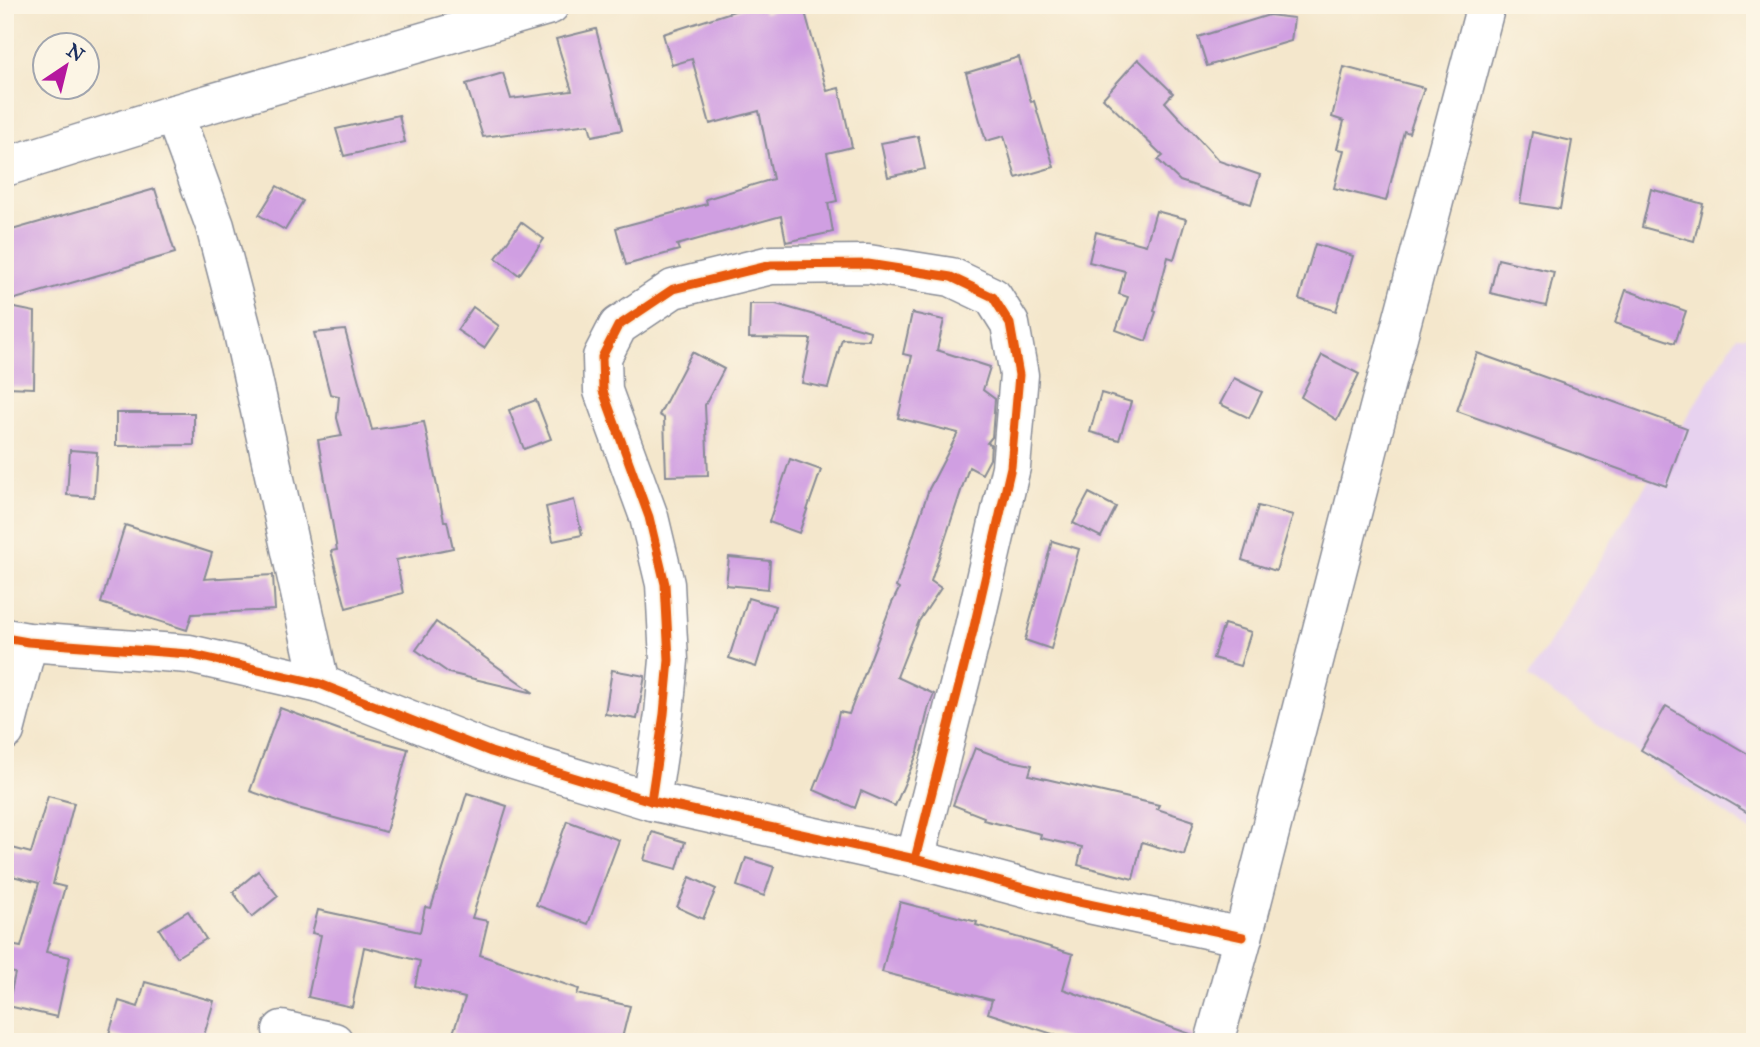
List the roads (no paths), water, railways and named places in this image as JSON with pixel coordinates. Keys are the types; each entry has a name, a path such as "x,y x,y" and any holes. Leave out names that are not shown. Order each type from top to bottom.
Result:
{"street":[{"path":"5,167 174,114 550,5"},
{"path":"1214,1042 1486,5"},
{"path":"174,114 215,226 243,333 320,684"},
{"path":"651,801 669,660 665,584 649,517 603,391 602,357 618,326 673,289 771,265 868,264 951,277 993,297 1010,324 1019,375 1011,467 973,631 915,859"},
{"path":"5,731 17,640 189,654 320,684 491,752 651,801 915,859 1065,898 1243,937"},
{"path":"282,1030 334,1042"}]}
